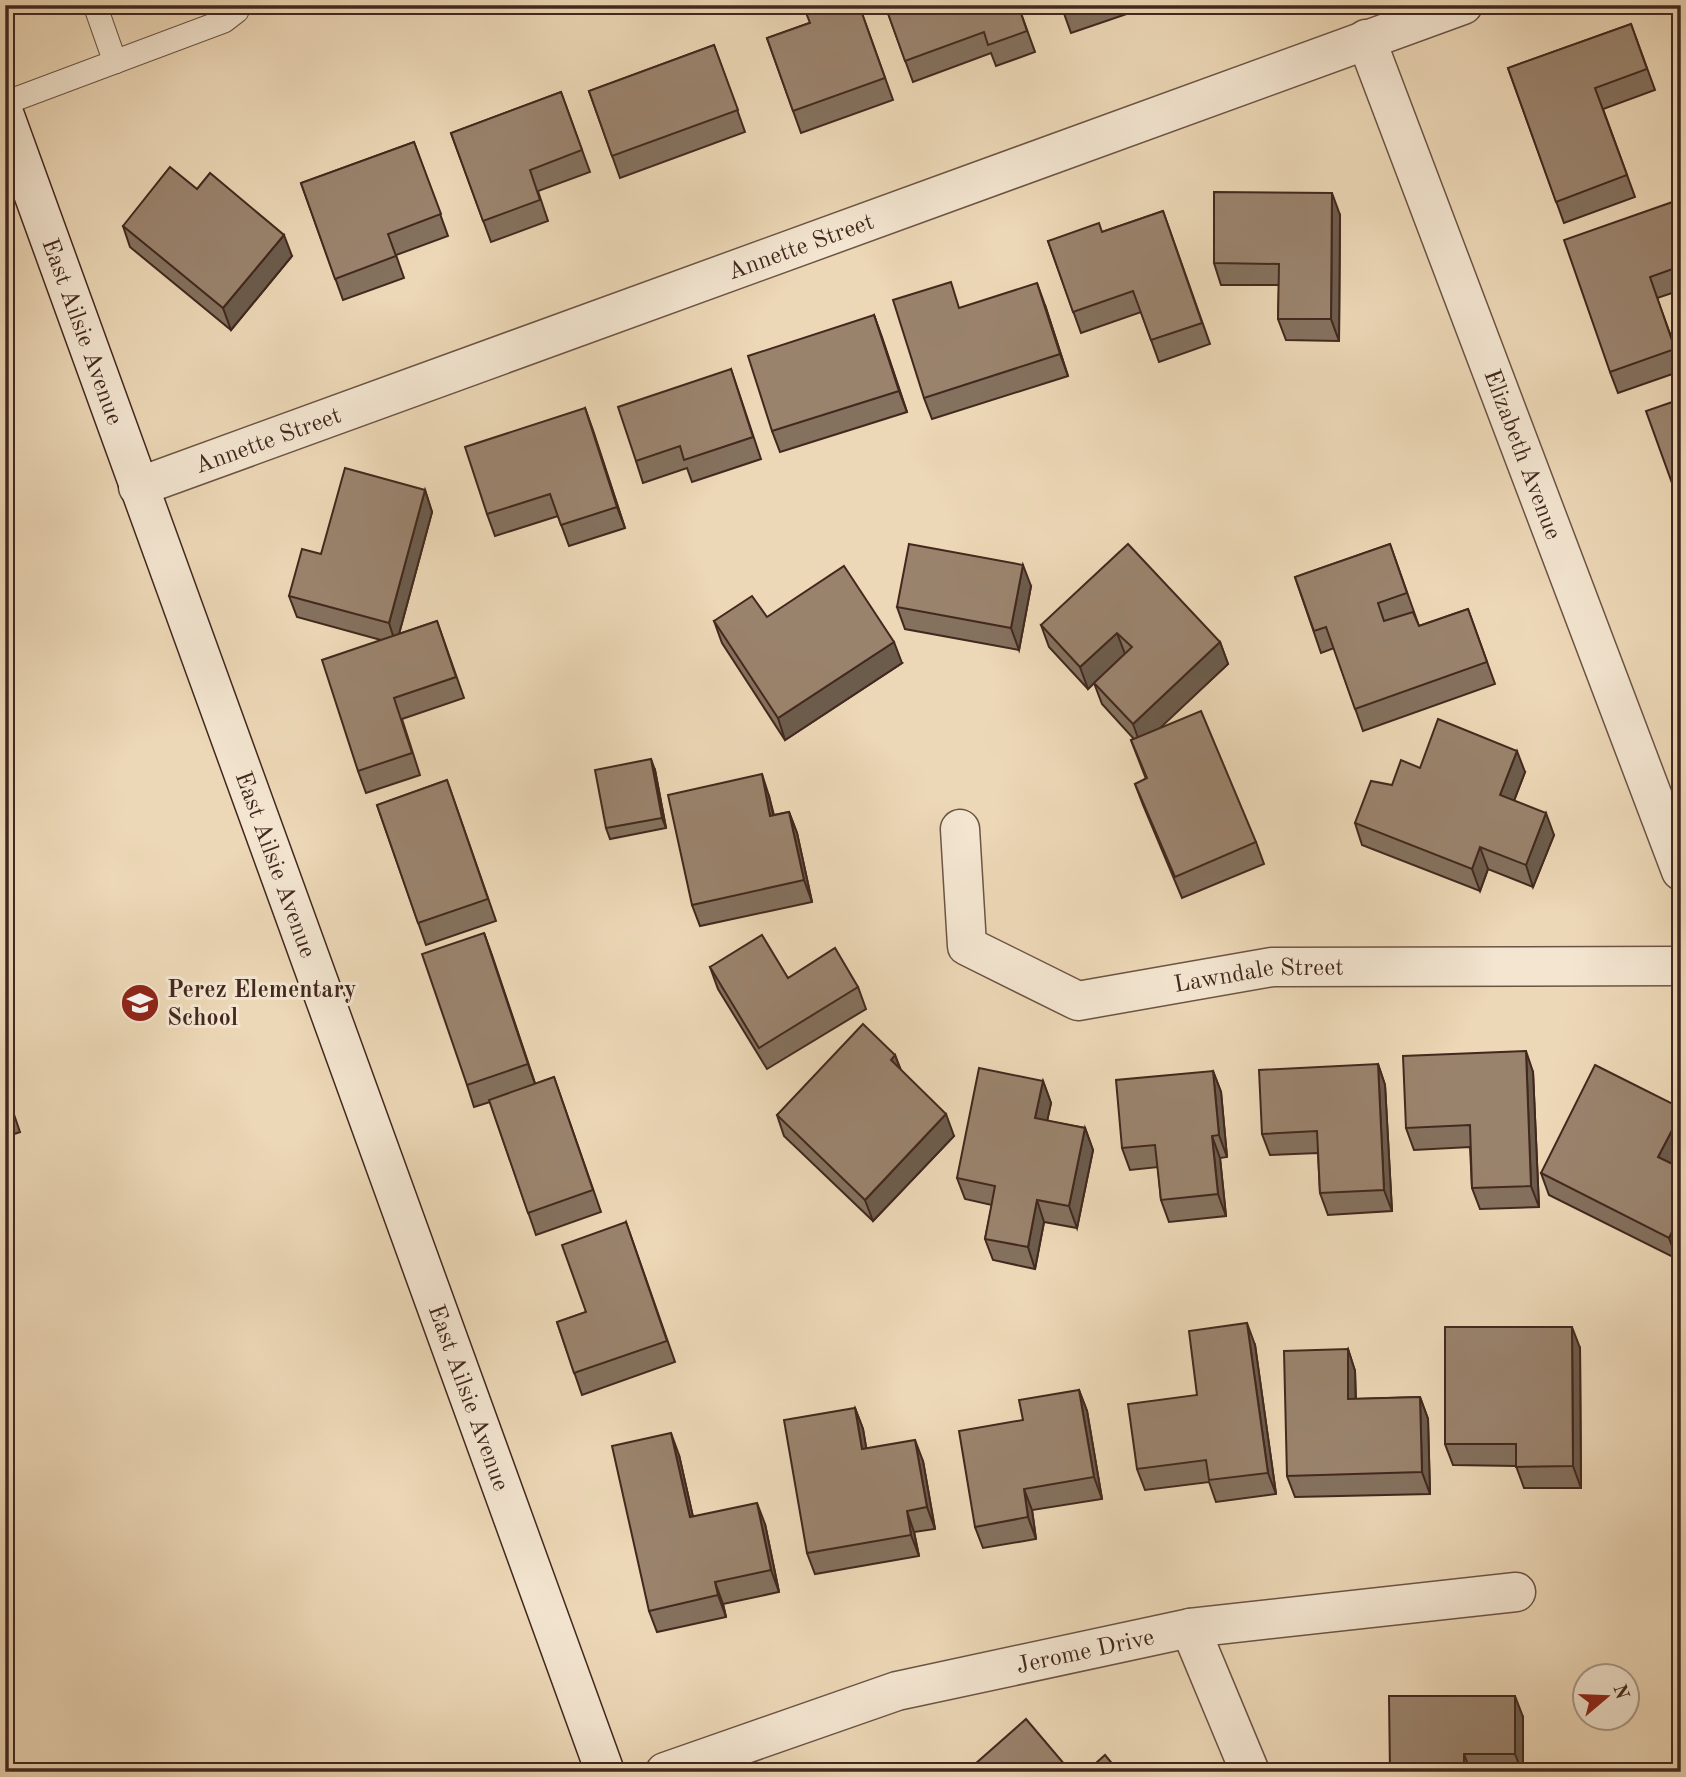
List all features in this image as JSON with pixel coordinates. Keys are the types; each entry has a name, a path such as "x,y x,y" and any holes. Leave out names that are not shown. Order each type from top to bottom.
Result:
{"street":[{"name":"Annette Street","path":"138,487 1464,5"},
{"name":"Elizabeth Avenue","path":"1366,39 1681,872"},
{"name":"East Ailsie Avenue","path":"5,116 605,1772"},
{"name":"Lawndale Street","path":"960,830 967,946 1078,1001 1272,967 1681,966"},
{"name":"Jerome Drive","path":"665,1772 897,1691 1190,1628 1516,1592"},
{"path":"1190,1628 1250,1772"}],"lane":[{"path":"95,5 115,62"},
{"path":"5,103 224,21 237,11 239,5"}],"building":[{"path":"803,5 859,5 885,78 793,111 767,38 810,23"},
{"path":"885,5 1018,5 1027,31 988,45 984,32 905,61"},
{"path":"1061,5 1083,5 1063,12"},
{"path":"1631,24 1647,69 1595,88 1627,175 1556,202 1508,68"},
{"path":"714,45 738,110 612,156 589,91"},
{"path":"561,92 582,150 530,170 540,200 483,221 451,133"},
{"path":"414,142 441,214 388,234 396,256 335,279 301,183"},
{"path":"170,167 197,189 210,173 284,235 223,308 123,226"},
{"path":"1214,192 1332,193 1331,319 1278,319 1279,264 1214,263"},
{"path":"1681,199 1681,266 1650,277 1675,349 1610,372 1564,240"},
{"path":"1163,211 1202,323 1151,340 1133,291 1073,312 1048,241 1099,223 1102,232"},
{"path":"951,282 959,308 1037,283 1060,354 924,398 893,300"},
{"path":"874,315 899,391 772,431 748,356"},
{"path":"731,369 753,437 684,460 680,446 636,461 618,407"},
{"path":"1681,399 1681,508 1646,411"},
{"path":"585,408 617,507 561,525 550,494 487,514 465,447"},
{"path":"345,468 425,490 389,623 289,596 302,549 321,554"},
{"path":"909,544 1023,565 1011,628 897,607"},
{"path":"1128,544 1220,642 1133,724 1094,683 1132,647 1117,633 1080,667 1041,625"},
{"path":"1390,544 1407,593 1378,603 1384,621 1413,612 1419,626 1468,609 1487,662 1355,709 1326,627 1314,631 1295,577"},
{"path":"844,566 894,642 778,718 714,621 752,596 767,617"},
{"path":"437,621 456,677 394,698 412,753 358,771 322,660"},
{"path":"1201,711 1256,842 1175,877 1135,784 1147,778 1131,740"},
{"path":"1438,719 1517,751 1500,795 1546,813 1526,865 1480,847 1472,869 1355,823 1371,781 1392,785 1401,760 1420,768"},
{"path":"651,759 662,818 606,828 595,770"},
{"path":"762,774 770,816 789,812 804,880 692,905 668,795"},
{"path":"447,780 488,899 418,923 377,805"},
{"path":"484,933 528,1064 467,1085 422,954"},
{"path":"762,935 788,978 835,948 858,987 759,1048 710,967"},
{"path":"863,1024 895,1055 891,1060 946,1114 865,1200 777,1115"},
{"path":"1526,1051 1531,1186 1472,1188 1470,1125 1406,1128 1403,1056"},
{"path":"1378,1064 1384,1190 1320,1193 1317,1131 1262,1134 1259,1070"},
{"path":"1595,1065 1681,1108 1681,1113 1658,1157 1681,1168 1681,1214 1669,1238 1541,1173"},
{"path":"979,1068 1043,1081 1035,1118 1085,1128 1069,1206 1037,1200 1028,1247 985,1239 995,1186 957,1178"},
{"path":"1213,1071 1219,1135 1212,1136 1218,1194 1161,1200 1155,1145 1122,1148 1116,1080"},
{"path":"554,1077 593,1190 528,1213 489,1100"},
{"path":"626,1222 667,1341 574,1373 557,1322 586,1312 562,1245"},
{"path":"1247,1323 1268,1473 1209,1480 1206,1460 1137,1469 1128,1404 1197,1395 1189,1331"},
{"path":"1445,1327 1572,1327 1573,1466 1516,1467 1516,1444 1445,1444"},
{"path":"1348,1349 1348,1399 1420,1397 1422,1472 1287,1476 1284,1351"},
{"path":"1079,1390 1094,1477 1024,1489 1028,1517 975,1527 959,1431 1023,1420 1019,1400"},
{"path":"855,1408 862,1449 915,1440 927,1507 907,1511 911,1535 807,1553 784,1420"},
{"path":"671,1433 690,1517 757,1503 771,1570 715,1582 718,1595 649,1611 612,1446"},
{"path":"1389,1696 1515,1696 1515,1754 1464,1754 1464,1772 1390,1772"},
{"path":"1026,1719 1071,1772 966,1772"},
{"path":"1105,1755 1119,1772 1086,1772"}],"place":[{"name":"Perez Elementary School","path":"140,1003"}]}
